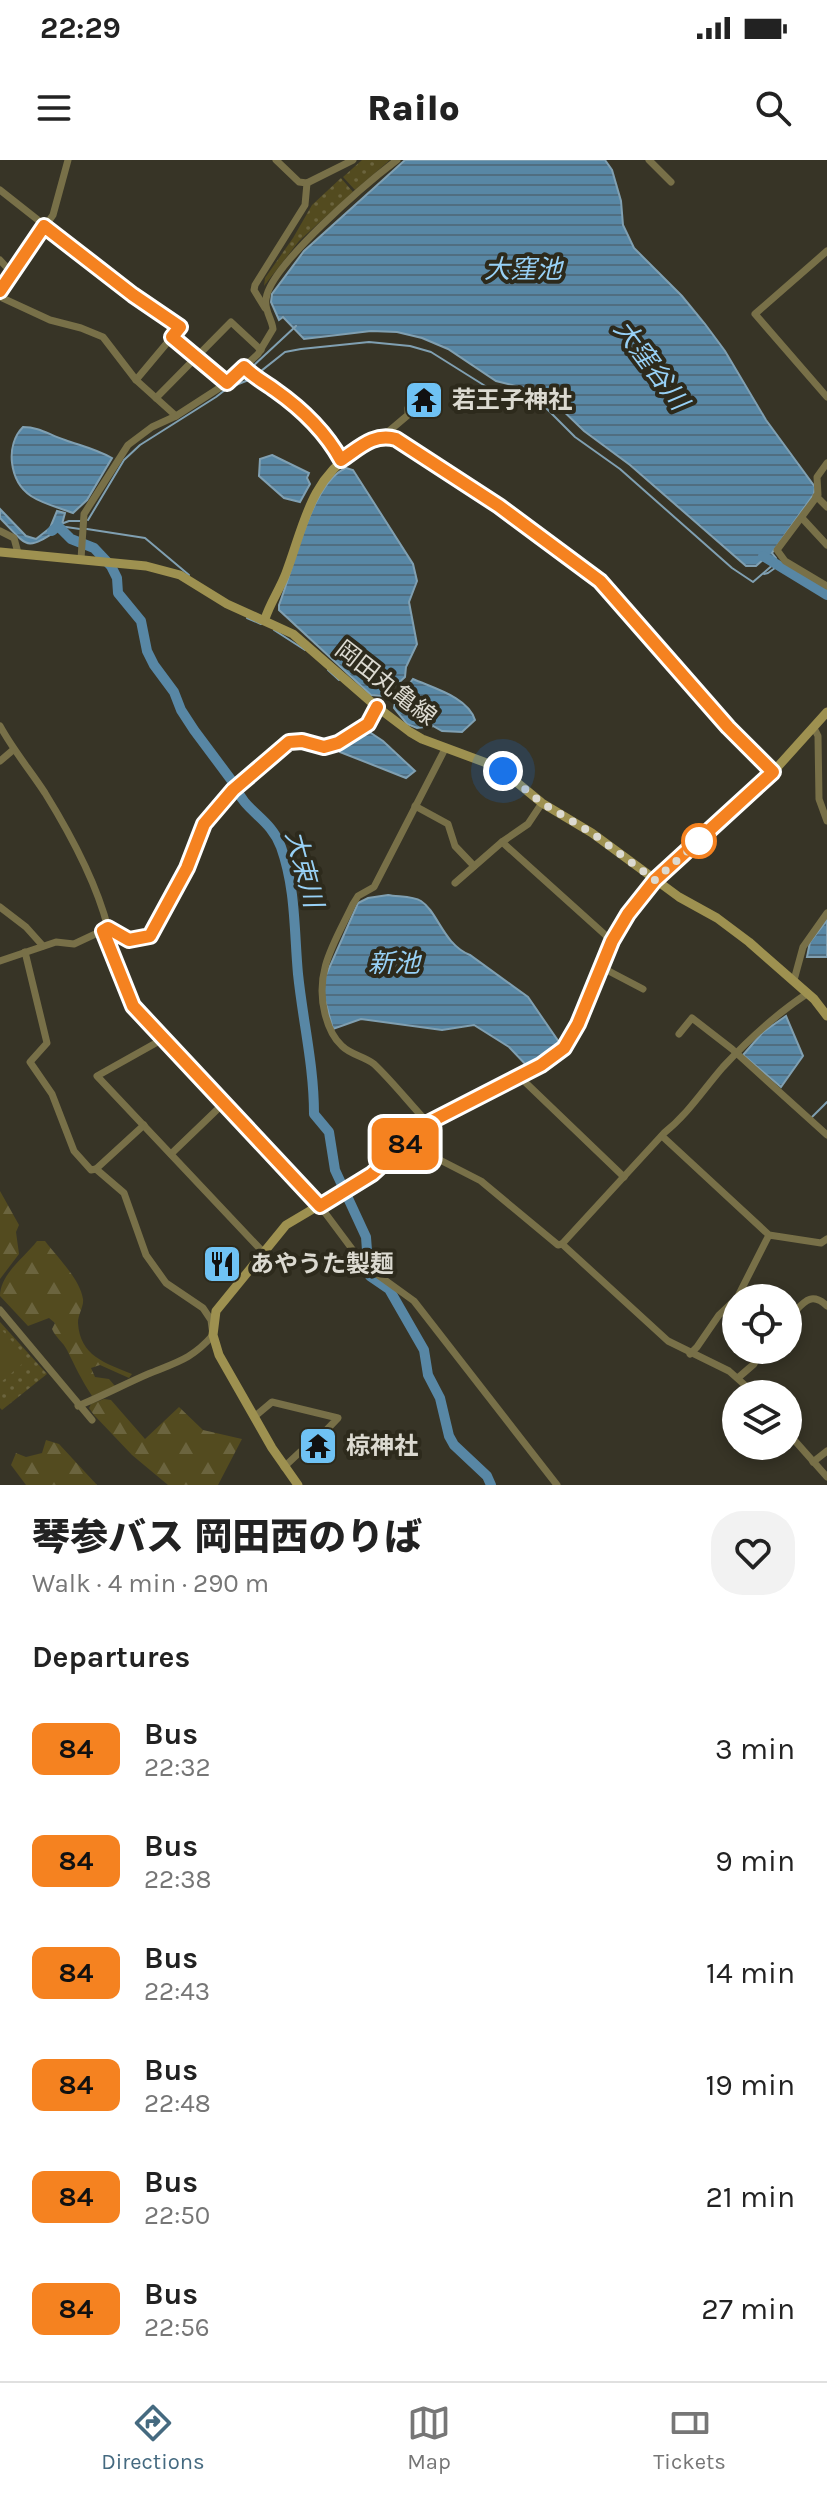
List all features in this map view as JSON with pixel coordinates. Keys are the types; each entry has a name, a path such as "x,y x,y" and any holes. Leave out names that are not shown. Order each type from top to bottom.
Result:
{"street":[{"path":"68,160 53,215 0,294 39,316 103,337 136,380 176,416"},
{"path":"276,160 299,182 307,183 353,160"},
{"path":"81,559 82,525 116,461 128,445 152,427 250,373 273,329 266,299 272,285 304,244 397,160"},
{"path":"649,160 671,182"},
{"path":"267,310 254,290 255,285 305,205 307,183"},
{"path":"0,190 133,295 180,327 136,380"},
{"path":"827,252 755,314 827,397"},
{"path":"0,260 12,273"},
{"path":"156,398 231,322 261,350"},
{"path":"172,337 227,383"},
{"path":"250,373 283,396 323,431 341,460"},
{"path":"382,437 408,415 408,408 423,389"},
{"path":"265,619 286,574 299,529 329,473 341,460 373,439 396,439 499,506 600,581 728,727 773,772"},
{"path":"827,465 817,477 816,496 777,550 785,561 827,586"},
{"path":"816,496 827,507"},
{"path":"802,518 827,545"},
{"path":"0,531 14,538 18,553"},
{"name":"岡田丸亀線","path":"0,552 169,571 227,604 293,634 410,732 445,749 492,765 655,880 717,918 794,980 827,1016"},
{"path":"106,930 124,940 150,936 187,868 204,824 235,788 289,742 302,741 324,747 338,743 368,724 377,707"},
{"path":"78,1406 188,1359 213,1335 216,1311 286,1225 372,1174 428,1123 541,1065 564,1048 578,1024 612,941 628,914 655,880 773,772 827,712"},
{"path":"0,726 13,750 45,793 89,872 133,1006 320,1206 364,1265 414,1301 557,1485"},
{"path":"814,728 818,736 819,799 827,821"},
{"path":"428,1123 371,1062 348,1051 335,1039 320,994 320,981 353,904 358,896 374,887 445,749"},
{"path":"0,761 13,750"},
{"path":"455,883 528,824 542,803"},
{"path":"415,806 448,824 455,846 474,866"},
{"path":"502,842 612,941"},
{"path":"0,907 26,927 43,946"},
{"path":"794,980 803,947 827,913"},
{"path":"0,961 56,942 74,944 106,930"},
{"path":"25,952 47,1043 30,1062 52,1094 74,1151 91,1170 96,1169 144,1125"},
{"path":"601,967 643,989"},
{"path":"562,1244 662,1136 681,1120 753,1035 808,993"},
{"path":"679,1034 692,1018 827,1135"},
{"path":"163,1039 97,1076 263,1252"},
{"path":"525,1082 624,1177"},
{"path":"171,1154 224,1103"},
{"path":"662,1136 769,1235 821,1243 827,1239"},
{"path":"403,1147 466,1171 481,1181 558,1245 562,1244 668,1341 742,1380"},
{"path":"96,1169 124,1193 146,1255 166,1283 203,1308 211,1320 225,1367 284,1467 298,1485"},
{"path":"743,1284 769,1235"},
{"path":"802,1303 814,1297 826,1302"},
{"path":"0,1310 92,1420"},
{"path":"690,1354 722,1312"},
{"path":"739,1377 754,1364"},
{"path":"254,1417 272,1402 338,1418 284,1467"},
{"path":"802,1449 827,1477"},
{"path":"813,1462 827,1451"}],"green space":[{"path":"362,160 390,160 355,190 343,177"},
{"path":"341,178 353,192 299,241 264,286 265,278 312,205"},
{"path":"0,1191 19,1225 16,1232 19,1254 0,1279"},
{"path":"37,1241 45,1241 81,1291 83,1302 78,1323 83,1343 96,1357 132,1374 129,1378 100,1365 91,1368 95,1377 109,1379 115,1386 92,1396 55,1335 52,1329 55,1323 49,1318 28,1326 0,1296 4,1280"},
{"path":"0,1322 47,1374 2,1410 0,1408"},
{"path":"0,1328 28,1359 0,1383"},
{"path":"111,1400 145,1439 179,1407 203,1430 242,1439 218,1485 168,1485 132,1455 94,1415 89,1408 91,1404"},
{"path":"46,1440 59,1444 97,1485 26,1485 11,1465 16,1453 26,1457 42,1453"}],"water":[{"name":"大窪池","path":"405,160 605,160 612,170 621,201 623,225 634,248 705,324 725,351 766,420 815,487 814,494 772,553 776,558 770,563 764,559 756,566 746,566 630,465 584,431 553,401 536,391 496,381 448,349 422,338 397,332 371,331 304,339 283,317 279,320 271,302 272,294 304,251"},
{"path":"23,427 40,430 112,458 87,500 73,513 36,499 18,481 12,453 17,435"},
{"path":"272,455 309,473 307,478 310,484 300,502 284,498 259,476 260,459"},
{"path":"346,468 353,470 413,564 417,581 409,602 417,644 406,667 405,677 384,696 371,695 279,610 313,508 334,476"},
{"path":"0,509 26,536 36,539 50,528 57,511 65,513 61,528 34,543 28,543 0,518"},
{"path":"413,679 458,699 475,720 462,732 442,731 433,726 417,728 407,724 394,708"},
{"path":"371,726 371,733 415,771 406,778 340,752 340,746"},
{"name":"新池","path":"388,895 414,898 427,906 453,943 528,997 561,1045 528,1067 509,1047 474,1025 442,1030 361,1019 333,1029 322,990 326,975 358,903"},
{"path":"827,920 827,957 807,957 810,942"},
{"path":"786,1016 803,1056 781,1087 743,1055 763,1032"}],"waterway":[{"path":"251,368 296,326"},
{"path":"231,387 251,379 285,352 301,349 369,342 410,346 431,352 490,389 545,407 575,437 620,469 732,568 753,582 775,563"},
{"path":"88,520 124,460 140,445 216,397 247,373"},
{"path":"61,524 82,521"},
{"name":"大束川","path":"52,531 58,526 71,539 94,548 111,566 117,578 118,593 141,621 147,651 174,692 181,710 244,802 270,828 281,847 292,894 314,1114 329,1132 335,1170 366,1237 368,1264"},
{"path":"59,526 80,529"},
{"path":"87,529 145,538 189,575"},
{"name":"大窪谷川","path":"763,556 827,595"},
{"path":"764,574 775,568 775,564"},
{"path":"247,618 261,624"},
{"path":"274,630 305,650"},
{"path":"328,670 339,680"},
{"path":"812,1117 827,1102"},
{"name":"大束川","path":"370,1276 389,1289 424,1350 428,1375 440,1398 454,1445 487,1476 491,1485"}],"bus line":[{"name":"84","path":"0,291 44,226 180,327 172,337 227,383 244,367 255,379 273,388 323,431 341,460 373,439 396,439 499,506 600,581 728,727 773,772 655,880 639,899 612,941 573,1037 564,1048 552,1059 428,1123 372,1174 320,1206 133,1006 103,931 108,928 124,940 150,936 187,868 204,824 233,790 289,742 302,741 324,747 338,743 368,724 377,707"}],"place":[{"name":"若王子神社","path":"424,400"},
{"name":"あやうた製麺","path":"222,1264"},
{"name":"椋神社","path":"318,1446"}],"route":[{"path":"503,771 542,803 592,833 655,880 699,841"}]}
